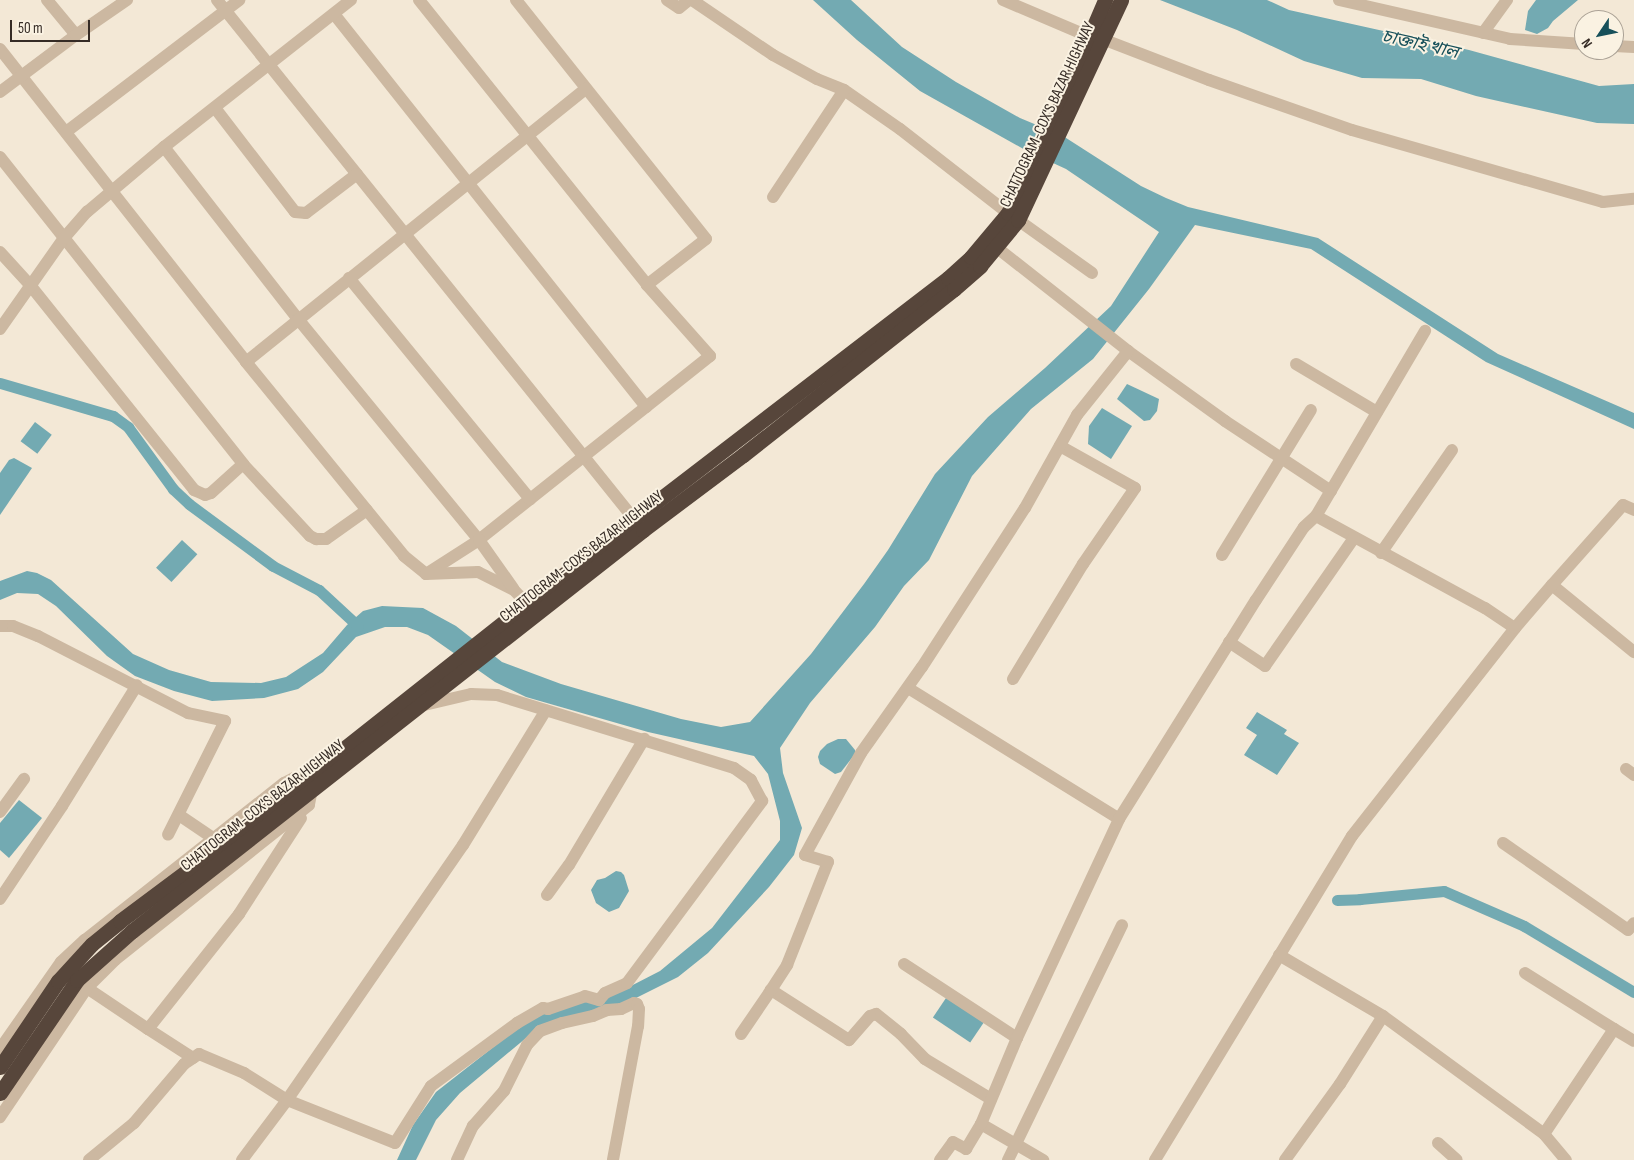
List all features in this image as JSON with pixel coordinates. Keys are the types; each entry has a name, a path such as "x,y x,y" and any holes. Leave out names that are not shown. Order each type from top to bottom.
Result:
{"highway":[{"name":"CHATTOGRAM-COX'S BAZAR HIGHWAY","path":"0,1093 77,980 148,919 186,896 309,784 435,684 504,621 634,518 786,412 954,290 980,266 996,247 1013,216 1098,38 1106,11 1121,0"},
{"name":"CHATTOGRAM-COX'S BAZAR HIGHWAY","path":"0,1067 66,972 113,926 160,886 180,870 309,784 416,707 435,684 513,634 643,530 948,278 1013,216"}],"street":[{"path":"47,0 76,35"},
{"path":"0,92 126,0"},
{"path":"217,0 634,518"},
{"path":"66,132 240,0"},
{"path":"0,328 64,238 112,190 352,0"},
{"path":"419,0 647,285 710,356 479,540 426,574"},
{"path":"516,0 706,239 647,285"},
{"path":"668,0 679,8 691,0 773,55 817,79 844,90 900,129 1013,216 1092,273"},
{"path":"1003,0 1208,80 1352,130 1603,202 1634,199"},
{"path":"1339,0 1510,39 1574,43"},
{"path":"1483,33 1507,0"},
{"path":"334,14 646,407"},
{"path":"0,49 246,362 404,556 426,574 478,572 514,590"},
{"path":"246,362 404,233 586,89"},
{"path":"773,197 844,90"},
{"path":"216,108 295,212 306,213 357,174"},
{"path":"164,147 298,319 479,540 514,590 527,604"},
{"path":"0,157 243,464 310,536 316,540 326,539 367,510"},
{"path":"996,247 1128,351 1226,421 1331,491"},
{"path":"0,252 30,285 194,490 205,495 211,493 243,464"},
{"path":"349,278 530,499"},
{"path":"940,1160 953,1142 966,1149 980,1124 1017,1038 1119,819 1229,642 1304,527 1316,516 1425,331"},
{"path":"741,1034 787,965 828,862 805,855 861,754 908,688 1025,508 1078,416 1128,351"},
{"path":"1296,364 1377,412"},
{"path":"1222,555 1311,410"},
{"path":"1013,679 1083,564 1135,488 1060,446"},
{"path":"1381,553 1452,450"},
{"path":"1155,1160 1352,836 1516,628 1552,586 1623,505 1634,510"},
{"path":"1316,516 1485,608 1516,628"},
{"path":"1229,642 1265,666 1354,538"},
{"path":"1552,586 1634,652"},
{"path":"0,626 13,626 38,636 188,713 225,721 168,835"},
{"path":"0,899 138,686"},
{"path":"908,688 1119,819"},
{"path":"89,1160 134,1122 184,1064 199,1054 244,1073 287,1100 395,1144 431,1086 517,1023 543,1008 548,1009 585,996 599,1000 605,993 627,983 762,801 751,780 734,768 498,695 471,694 440,699 416,707"},
{"path":"242,1160 287,1100 463,845 546,710"},
{"path":"547,895 569,865 644,739"},
{"path":"148,1029 239,914 309,806 309,784 294,778 284,784 213,838 180,870"},
{"path":"0,812 24,779"},
{"path":"0,1117 87,988 115,960 148,934 186,896 309,806"},
{"path":"179,815 213,838"},
{"path":"1503,843 1628,930 1634,923"},
{"path":"0,1049 61,962 92,934 160,886"},
{"path":"148,919 148,934"},
{"path":"1008,1160 1122,926"},
{"path":"1279,955 1383,1016 1544,1134 1566,1160"},
{"path":"904,964 1017,1038"},
{"path":"1525,973 1634,1041"},
{"path":"87,988 194,1058"},
{"path":"771,990 849,1040 870,1016 876,1014 901,1034 925,1059 991,1100"},
{"path":"457,1160 473,1126 504,1091 527,1045 540,1031 562,1022 593,1016 607,1010 621,1009 634,1003 640,1009 638,1026 613,1160"},
{"path":"1285,1160 1340,1084 1383,1016"},
{"path":"1544,1134 1614,1029"},
{"path":"980,1124 1043,1160"},
{"path":"1438,1142 1458,1160"}],"water":[{"path":"813,0 851,0 902,47 956,82 1020,118 1063,136 1141,186 1166,198 1188,207 1318,238 1498,354 1634,413 1634,429 1486,362 1311,249 1195,225 1149,289 1093,359 1031,409 972,476 929,560 904,586 875,627 810,703 780,748 783,773 802,828 794,855 769,887 708,953 678,977 620,1006 526,1038 460,1093 436,1120 416,1160 397,1160 413,1125 436,1092 533,1016 625,989 660,971 712,928 780,840 780,821 768,774 754,756 648,732 526,697 495,682 428,635 407,627 385,627 356,637 323,672 298,689 264,698 212,701 174,691 135,676 107,656 56,606 38,594 17,593 0,600 0,581 27,571 37,573 51,580 133,654 169,670 211,682 261,683 286,677 323,653 347,625 363,611 382,606 423,608 456,626 502,662 561,684 681,719 721,727 750,722 811,654 864,584 888,550 935,474 988,417 1045,368 1111,306 1159,232 1066,169 1027,151 920,91 857,40"},
{"name":"চাক্তাই খাল","path":"1160,0 1267,0 1289,10 1469,50 1599,86 1634,84 1634,124 1597,123 1476,96 1421,79 1362,78 1304,61 1237,30"},
{"path":"1536,0 1578,0 1553,21 1548,28 1537,34 1525,30 1528,11"},
{"path":"1127,384 1159,399 1157,411 1150,420 1144,421 1117,399"},
{"path":"1102,408 1132,426 1111,459 1088,444 1089,426"},
{"path":"35,422 52,435 37,454 21,441"},
{"path":"14,458 32,468 0,515 0,473 9,460"},
{"path":"182,540 197,554 171,582 156,568"},
{"path":"1257,712 1287,730 1284,734 1299,743 1277,775 1244,755 1257,735 1246,728"},
{"path":"838,739 846,739 855,750 855,754 841,772 835,774 820,764 818,757 820,751 827,744"},
{"path":"19,800 42,818 9,858 0,850 0,823"},
{"path":"616,871 624,875 629,891 619,908 609,912 596,903 591,890 597,880 605,878"},
{"path":"948,995 985,1020 970,1043 933,1017"}],"waterway":[{"path":"0,383 113,416 128,427 173,489 189,504 273,566 319,590 358,626"},
{"path":"1337,900 1444,891 1524,926 1634,992"}]}
